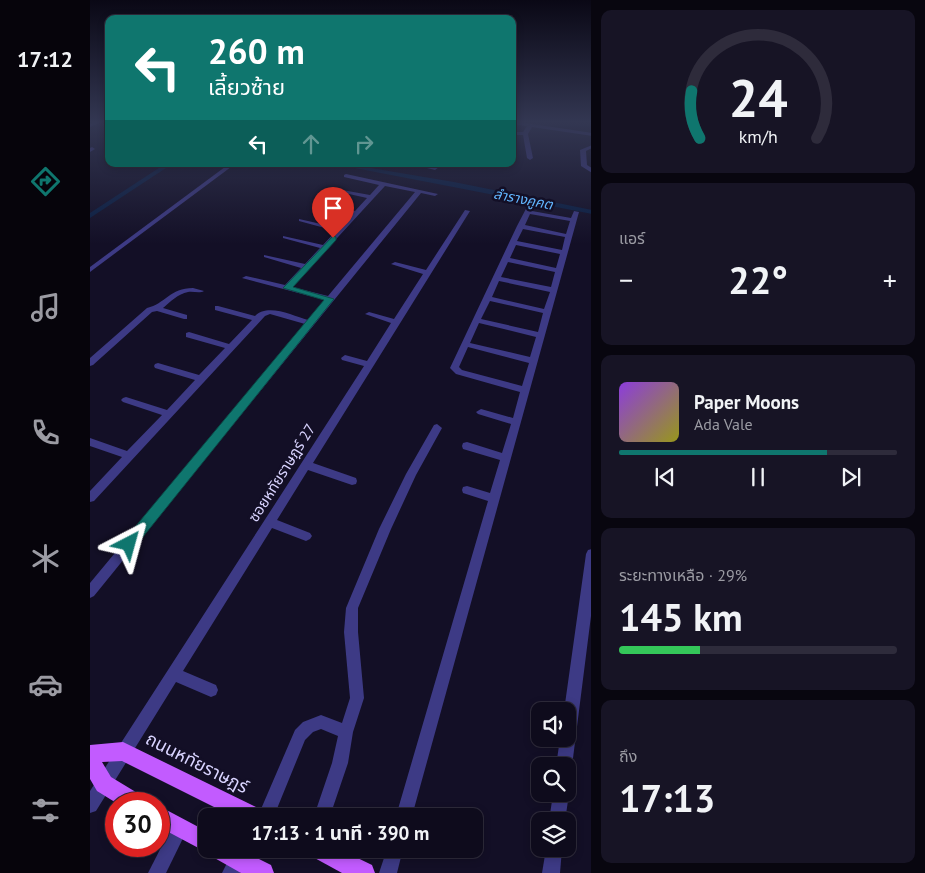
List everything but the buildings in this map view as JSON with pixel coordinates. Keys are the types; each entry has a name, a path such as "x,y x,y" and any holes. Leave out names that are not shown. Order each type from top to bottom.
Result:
{"main road":[{"name":"ถนนหทัยราษฎร์","path":"90,754 124,751 237,808"},
{"path":"90,760 104,784 117,792"},
{"path":"170,822 198,838"},
{"path":"335,858 364,873"},
{"path":"235,866 263,873"}],"street":[{"path":"583,162 584,166 591,171"},
{"path":"90,270 228,167"},
{"path":"346,176 435,194"},
{"path":"287,288 384,183"},
{"path":"333,190 371,197"},
{"path":"91,588 419,190"},
{"path":"525,390 456,371 454,368 532,203"},
{"path":"317,204 357,213"},
{"name":"ซอยหทัยราษฎร์ 27","path":"90,805 467,211"},
{"path":"406,808 575,216 528,212"},
{"path":"301,220 341,230"},
{"path":"520,226 568,236"},
{"path":"285,237 325,247"},
{"path":"513,242 564,253"},
{"path":"266,256 306,267"},
{"path":"505,259 559,271"},
{"path":"395,264 427,273"},
{"path":"246,278 330,299"},
{"path":"497,278 553,290"},
{"path":"157,309 176,292 184,290 200,291"},
{"path":"488,298 548,312"},
{"path":"218,308 256,319"},
{"path":"90,363 150,310 157,309 184,317"},
{"path":"90,498 256,319 264,313 270,312 310,323"},
{"path":"369,314 396,322"},
{"path":"477,320 540,335"},
{"path":"189,335 232,347"},
{"path":"465,344 534,362"},
{"path":"346,358 369,365"},
{"path":"158,366 201,379"},
{"path":"126,400 169,414"},
{"path":"481,412 516,422"},
{"path":"325,808 340,763 346,732 357,698 351,632 352,608 385,529 437,428"},
{"path":"90,442 129,456"},
{"path":"467,446 506,458"},
{"path":"305,466 352,481"},
{"path":"467,490 495,499"},
{"path":"269,522 306,536"},
{"path":"565,757 591,554"},
{"path":"172,674 211,690"},
{"path":"269,808 300,735 308,727 321,722 346,732"},
{"path":"157,873 180,828"},
{"path":"551,873 553,857"},
{"path":"388,873 392,858"}],"waterway":[{"path":"90,216 164,167"},
{"name":"ลำรางคูคต","path":"355,167 454,184 591,212"}],"route":[{"path":"129,544 330,299 287,288 333,238"}]}
